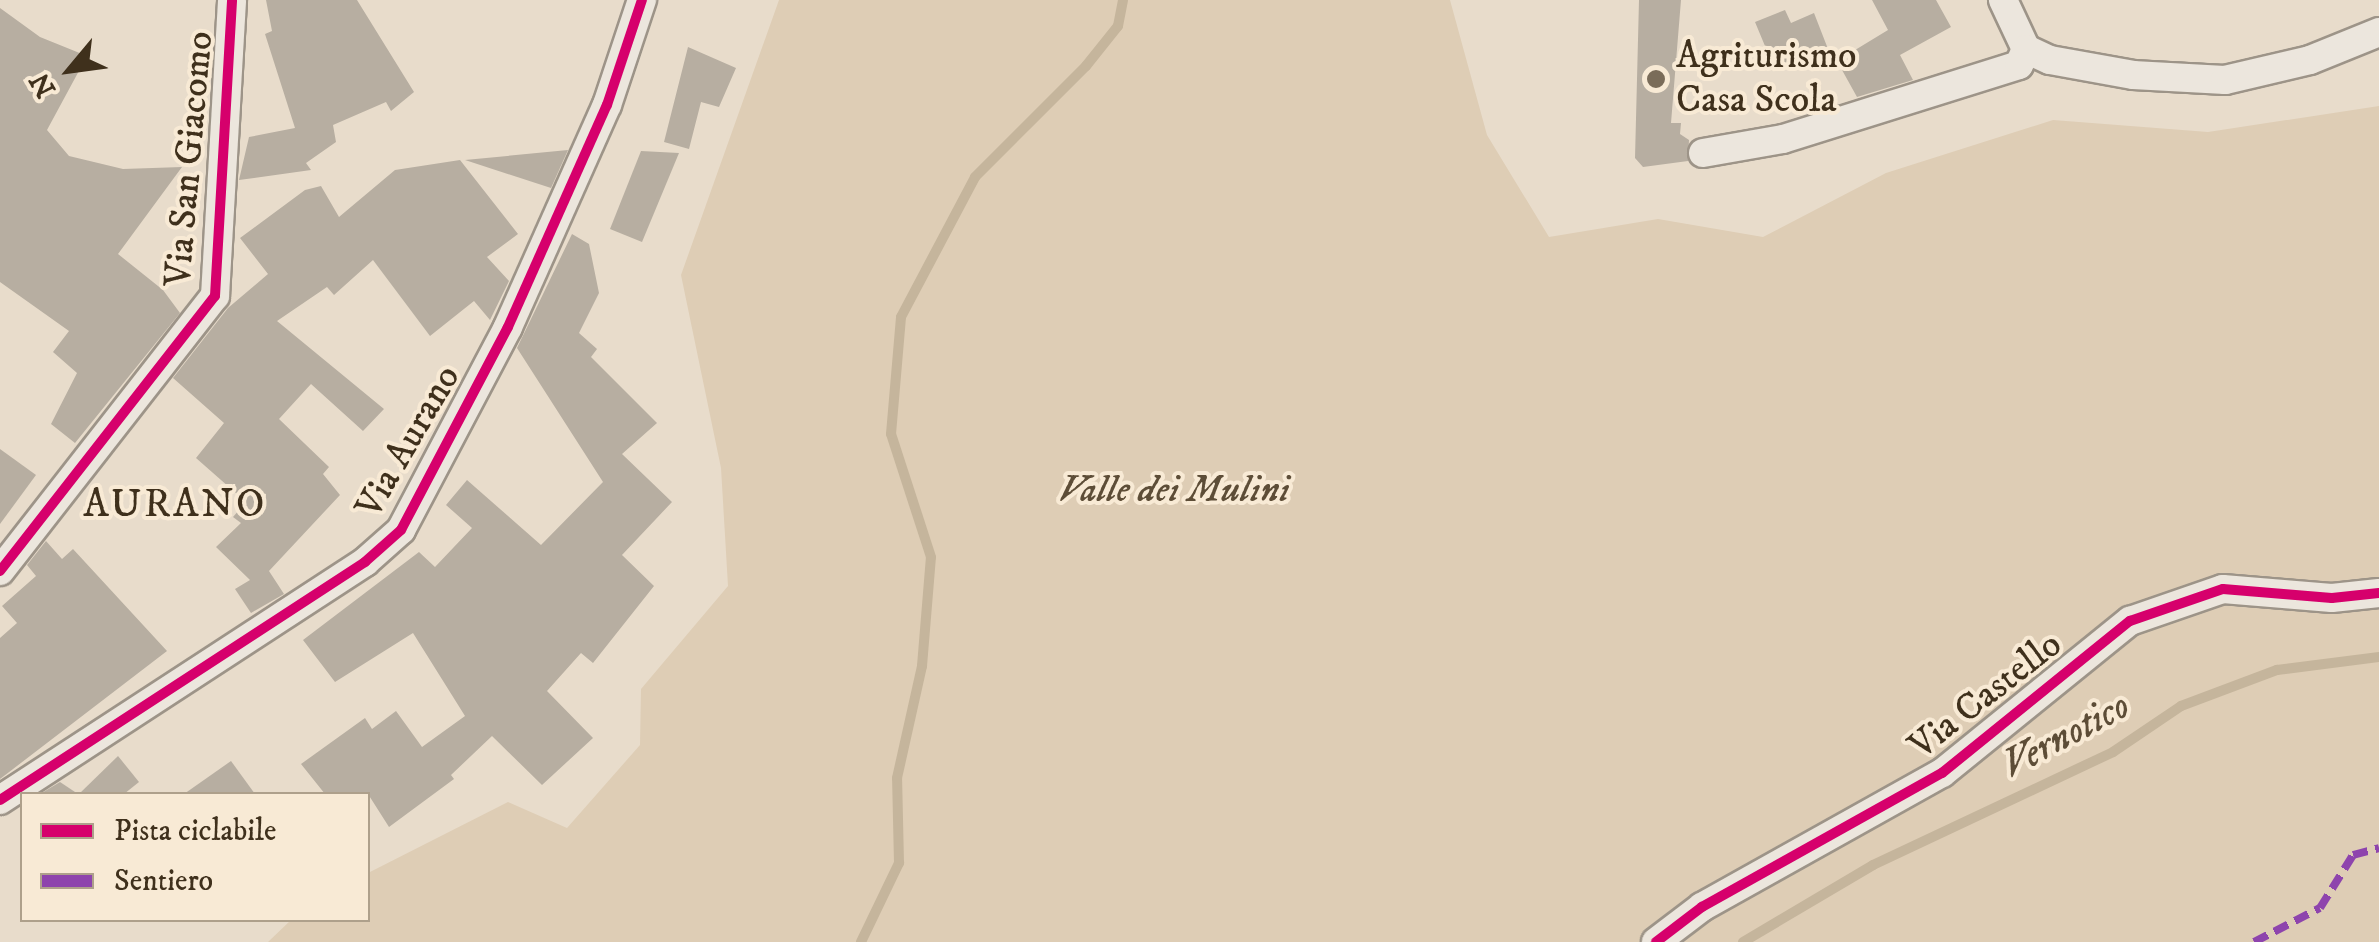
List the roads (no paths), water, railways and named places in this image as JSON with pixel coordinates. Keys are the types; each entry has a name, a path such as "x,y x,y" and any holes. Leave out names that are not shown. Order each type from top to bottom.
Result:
{"street":[{"name":"Via San Giacomo","path":"0,571 202,324 215,296 232,0"},
{"name":"Via Aurano","path":"0,800 366,562 400,530 508,327 607,105 642,0"},
{"path":"2003,0 2026,48 2050,60 2132,76 2225,80 2310,60 2379,32"},
{"path":"1703,153 1783,139 2019,66 2026,48"},
{"name":"Via Castello","path":"1656,942 1702,907 1942,774 2130,620 2223,590 2332,598 2379,592"}],"waterway":[{"path":"861,942 899,863 897,778 922,666 931,557 891,434 901,317 975,177 1086,66 1118,26 1123,0"},
{"name":"Vernotico","path":"1743,942 1873,865 2113,752 2181,706 2277,670 2379,657"}],"place":[{"name":"Agriturismo Casa Scola","path":"1656,79"}],"district":[{"name":"AURANO","path":"175,505"}],"park label":[{"name":"Valle dei Mulini","path":"1174,491"}]}
